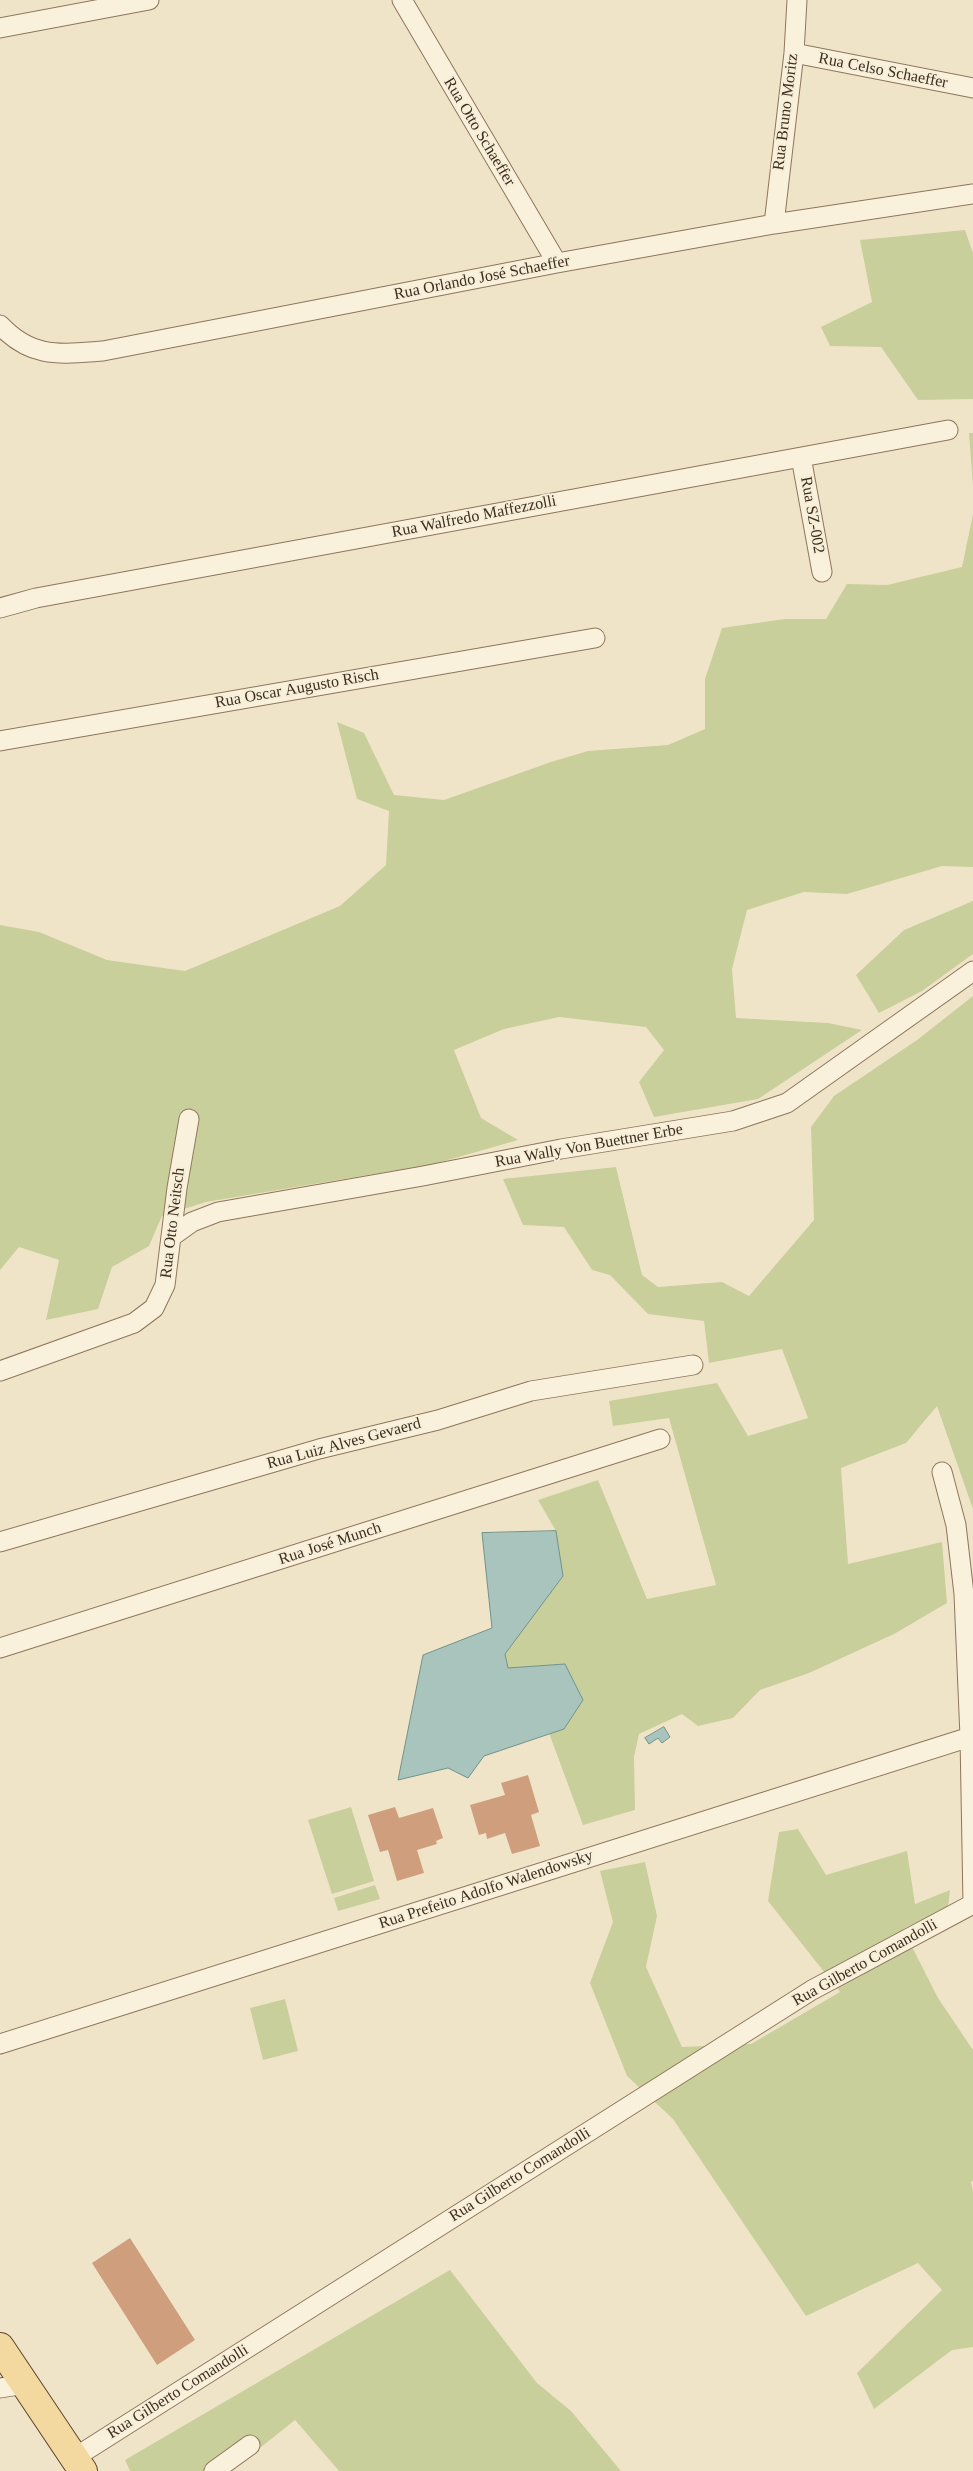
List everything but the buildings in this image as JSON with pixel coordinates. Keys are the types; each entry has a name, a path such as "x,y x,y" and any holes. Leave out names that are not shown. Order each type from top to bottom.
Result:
{"main road":[{"path":"0,2347 13,2386 79,2464"}],"street":[{"path":"0,28 149,0"},
{"name":"Rua Otto Schaeffer","path":"402,0 557,264"},
{"name":"Rua Bruno Moritz","path":"774,224 794,53 797,0"},
{"name":"Rua Celso Schaeffer","path":"794,53 973,88"},
{"name":"Rua Orlando José Schaeffer","path":"0,325 12,338 35,351 66,354 103,351 774,224 973,194"},
{"name":"Rua Walfredo Maffezzolli","path":"0,608 46,597 948,430"},
{"name":"Rua SZ-002","path":"801,457 822,572"},
{"name":"Rua Oscar Augusto Risch","path":"0,741 595,638"},
{"name":"Rua Wally Von Buettner Erbe","path":"171,1237 192,1222 218,1212 423,1176 561,1149 733,1121 763,1113 787,1103 973,971"},
{"name":"Rua Otto Neitsch","path":"0,1371 134,1323 154,1308 166,1285 171,1237 189,1119"},
{"name":"Rua Luiz Alves Gevaerd","path":"0,1542 319,1449 438,1420 531,1391 693,1365"},
{"name":"Rua José Munch","path":"0,1648 660,1439"},
{"path":"942,1472 956,1525 962,1559 972,1737 973,1904"},
{"name":"Rua Prefeito Adolfo Walendowsky","path":"0,2044 972,1737"},
{"name":"Rua Gilberto Comandolli","path":"79,2464 812,1990 973,1904"},
{"path":"214,2471 250,2444"}],"green space":[{"path":"965,230 973,253 973,399 918,400 881,347 830,346 821,327 872,302 860,240"},
{"path":"969,433 973,433 973,486"},
{"path":"973,514 973,867 942,866 847,894 804,892 747,910 732,969 736,1018 828,1023 862,1030 758,1099 654,1117 639,1082 664,1050 646,1027 559,1017 504,1029 454,1050 481,1118 518,1140 434,1164 206,1202 162,1216 149,1246 112,1267 98,1309 46,1320 59,1260 19,1247 0,1270 0,925 39,932 107,960 185,971 340,906 386,865 389,811 357,799 337,722 364,733 394,795 444,800 551,762 588,751 668,745 705,729 705,679 722,628 785,619 826,619 847,584 887,585 962,567"},
{"path":"973,901 973,954 922,991 879,1013 856,975 904,930"},
{"path":"973,996 973,1509 937,1406 906,1443 841,1468 848,1564 942,1542 947,1603 894,1634 809,1673 760,1690 733,1718 698,1726 682,1714 639,1734 634,1757 635,1810 583,1825 549,1733 564,1729 583,1700 565,1664 508,1668 505,1654 563,1576 556,1531 538,1500 598,1480 647,1599 716,1585 669,1418 613,1426 609,1401 717,1383 748,1436 808,1418 782,1349 709,1363 704,1321 648,1314 610,1275 592,1270 564,1227 523,1225 503,1179 616,1167 642,1275 658,1287 722,1282 749,1296 814,1220 811,1127 834,1096 917,1040"},
{"path":"351,1807 374,1881 332,1894 308,1820"},
{"path":"798,1829 826,1875 907,1851 915,1904 950,1890 948,1907 903,1929 938,1998 973,2050 973,2181 971,2182 973,2191 973,2347 952,2350 874,2409 857,2373 942,2290 918,2263 806,2316 673,2119 627,2076 590,1983 613,1922 600,1871 645,1862 657,1916 646,1967 682,2047 751,2044 840,1992 768,1901 779,1832"},
{"path":"375,1885 380,1899 338,1911 334,1898"},
{"path":"285,1999 298,2051 263,2060 250,2008"},
{"path":"450,2270 537,2383 571,2411 621,2471 339,2471 295,2420 231,2471 130,2471 125,2460"}],"water":[{"path":"556,1531 563,1576 505,1654 508,1668 565,1664 583,1700 564,1729 484,1756 468,1778 448,1768 398,1780 423,1655 492,1628 482,1533"},
{"path":"664,1727 670,1737 662,1743 658,1738 649,1744 645,1738"}]}
